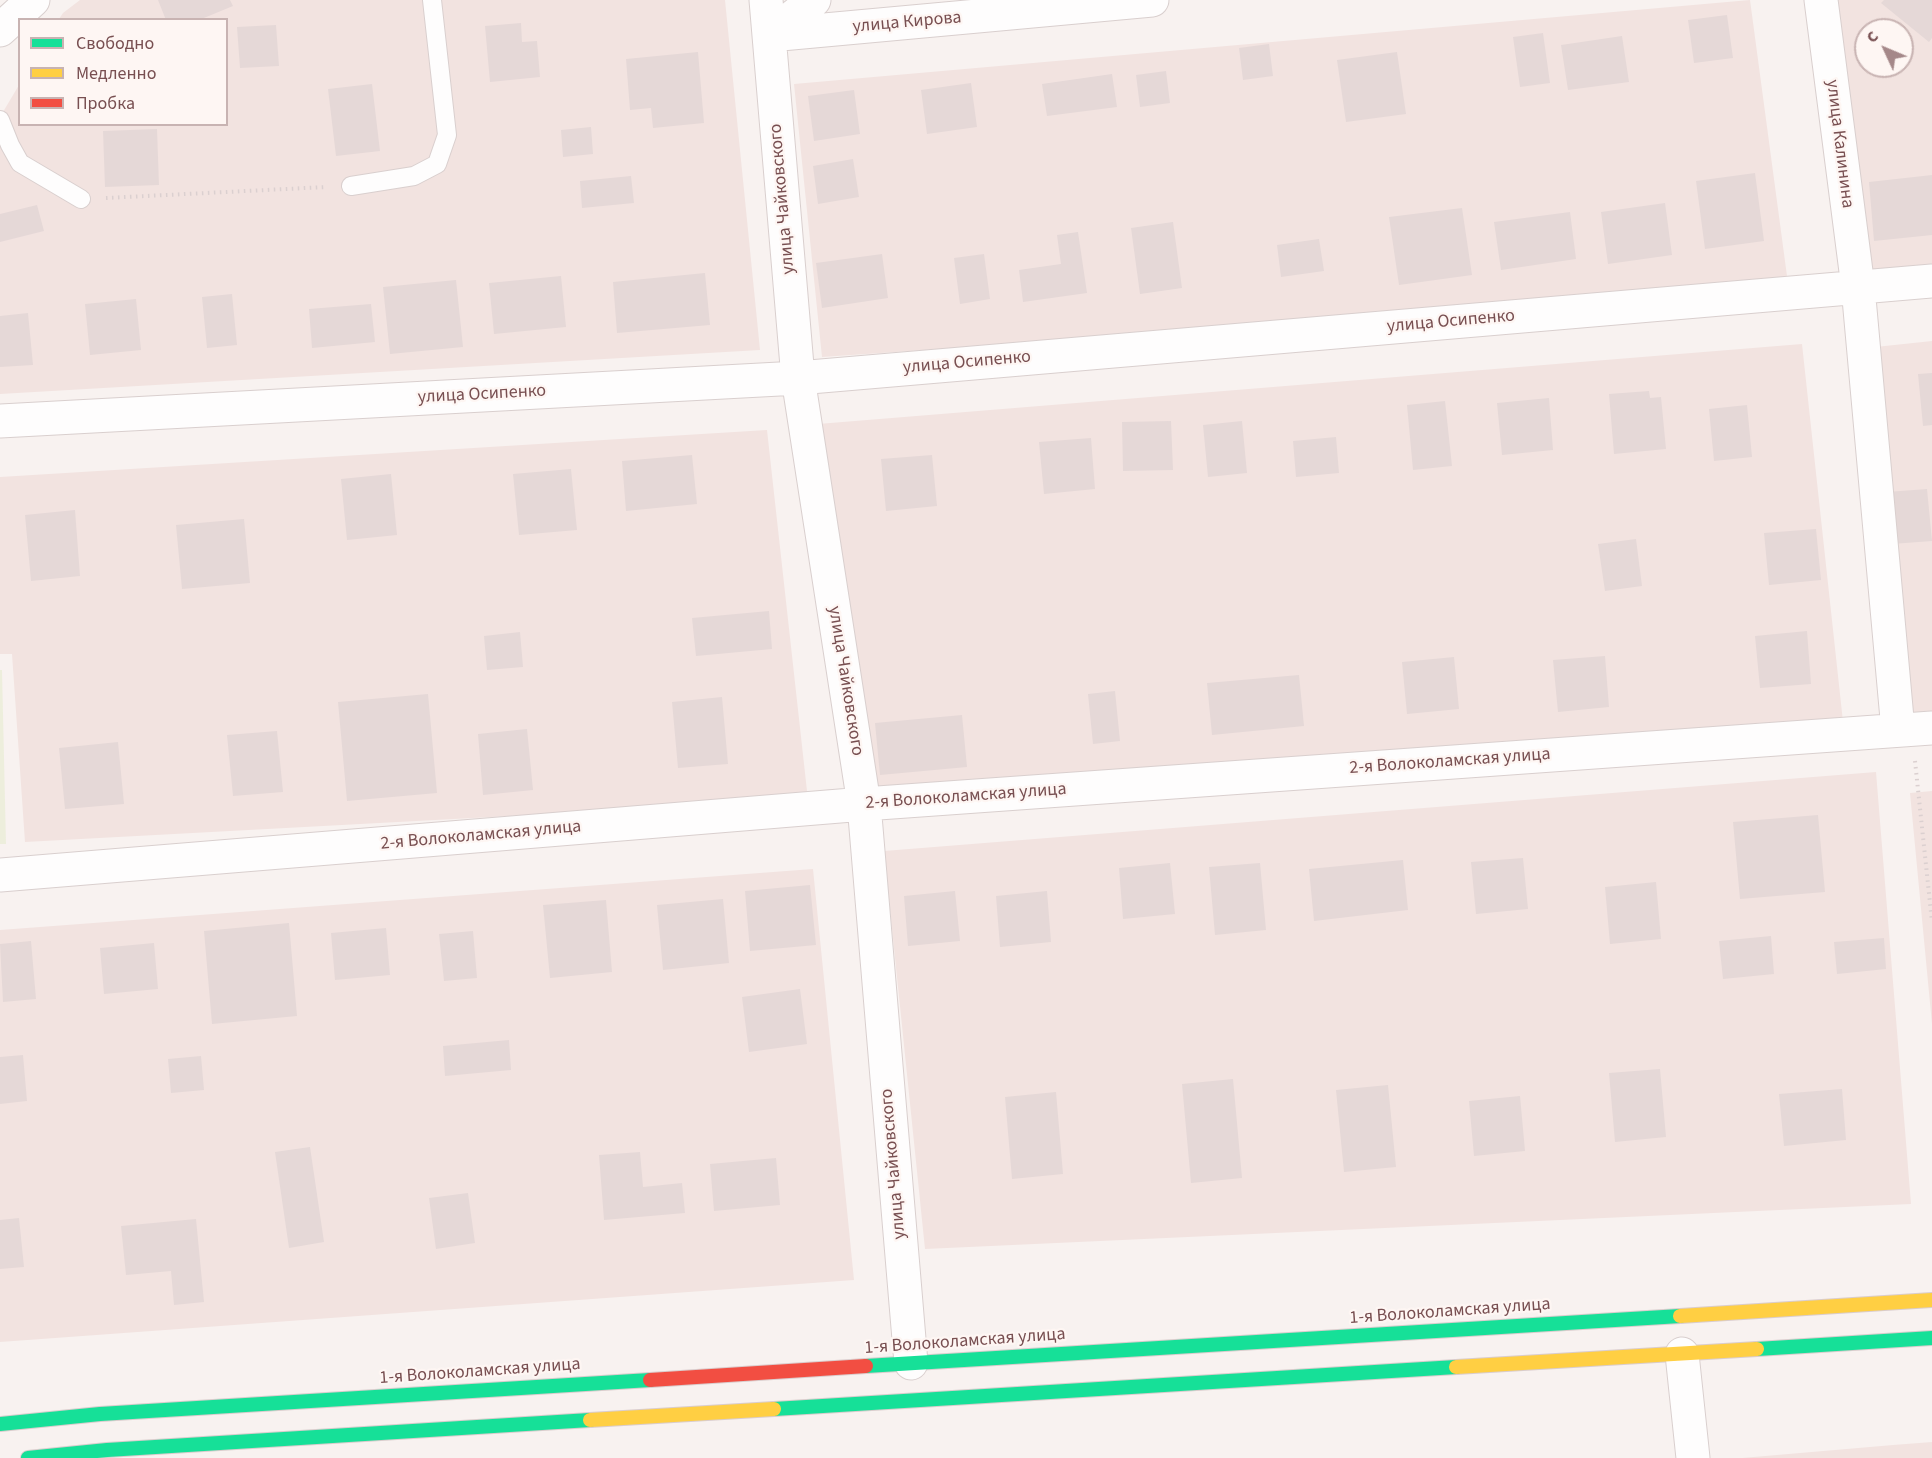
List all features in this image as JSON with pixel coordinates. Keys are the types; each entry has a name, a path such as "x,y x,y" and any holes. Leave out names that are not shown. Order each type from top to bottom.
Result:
{"main road":[{"name":"1-я Волоколамская улица","path":"0,1424 100,1414 1932,1300"},
{"path":"28,1458 155,1448 1932,1338"}],"street":[{"path":"0,30 33,0"},
{"name":"улица Чайковского","path":"766,0 798,378 864,804 911,1363"},
{"path":"770,35 814,0"},
{"name":"улица Кирова","path":"770,35 1152,0"},
{"name":"улица Калинина","path":"1821,0 1858,287 1898,730"},
{"name":"улица Осипенко","path":"0,421 798,378 1932,281"},
{"name":"2-я Волоколамская улица","path":"0,875 864,804 1932,728"},
{"path":"1682,1354 1693,1458"}],"lane":[{"path":"351,186 414,176 437,164 447,135 432,0"},
{"path":"0,120 20,163 81,199"}],"path":[{"path":"81,199 351,186"},
{"path":"1898,730 1913,750 1932,922"}],"shaded area":[{"path":"80,0 725,0 760,350 0,394 0,117 18,87 18,126 228,126 228,18 60,18"},
{"path":"1750,0 1789,291 822,357 794,84"},
{"path":"1814,0 1932,0 1932,268 1843,276"},
{"path":"1932,341 1932,723 1896,726 1866,348"},
{"path":"1802,344 1844,731 863,797 818,424"},
{"path":"767,430 808,800 25,842 12,654 0,654 0,477"},
{"path":"1876,772 1911,1204 925,1249 884,851"},
{"path":"1932,791 1932,1024 1910,793"},
{"path":"813,869 854,1280 0,1342 0,930"},
{"path":"1932,1442 1932,1458 1742,1458 1893,1445"}],"green space":[{"path":"0,670 2,670 6,844 0,844"}],"building":[{"path":"158,0 230,0 233,6 204,18 165,18"},
{"path":"1884,0 1932,0 1932,38 1929,42 1914,30 1914,18 1899,18 1881,3"},
{"path":"1727,15 1733,58 1694,63 1688,20"},
{"path":"521,23 522,42 537,41 540,77 490,82 485,26"},
{"path":"276,25 279,66 240,68 237,27"},
{"path":"1543,33 1550,83 1520,87 1513,37"},
{"path":"1622,36 1629,82 1568,90 1561,45"},
{"path":"1269,44 1273,76 1243,80 1239,48"},
{"path":"698,52 704,123 653,128 651,108 630,110 626,59"},
{"path":"1397,52 1406,114 1346,122 1337,60"},
{"path":"1166,71 1170,103 1140,107 1136,75"},
{"path":"1112,74 1117,107 1047,116 1042,84"},
{"path":"971,83 977,127 927,134 921,90"},
{"path":"372,84 380,151 336,156 328,89"},
{"path":"854,90 860,134 814,141 808,96"},
{"path":"591,127 593,154 563,157 561,130"},
{"path":"157,129 159,185 105,187 103,131"},
{"path":"853,159 859,197 818,204 813,166"},
{"path":"1755,173 1764,241 1705,249 1696,181"},
{"path":"1932,175 1932,235 1874,241 1869,182"},
{"path":"631,176 634,203 582,208 580,181"},
{"path":"1665,203 1672,255 1608,264 1601,212"},
{"path":"37,205 44,231 0,242 0,214"},
{"path":"1462,208 1472,275 1399,285 1389,217"},
{"path":"1570,212 1576,259 1501,270 1494,222"},
{"path":"1173,222 1182,288 1140,294 1131,228"},
{"path":"1078,232 1087,293 1023,302 1019,270 1061,264 1057,235"},
{"path":"1319,239 1324,271 1281,277 1277,245"},
{"path":"882,254 888,298 822,308 816,263"},
{"path":"984,254 990,299 960,304 954,258"},
{"path":"705,273 710,325 617,333 613,282"},
{"path":"561,276 566,327 494,334 489,283"},
{"path":"456,280 463,347 390,354 383,287"},
{"path":"232,294 237,345 207,348 202,297"},
{"path":"136,299 141,350 90,355 85,304"},
{"path":"371,304 375,342 312,348 309,309"},
{"path":"28,313 33,365 0,367 0,316"},
{"path":"1932,373 1932,425 1923,426 1918,374"},
{"path":"1649,391 1650,398 1661,397 1666,449 1614,454 1609,394"},
{"path":"1549,398 1553,450 1502,455 1497,403"},
{"path":"1445,401 1452,466 1413,470 1407,405"},
{"path":"1747,405 1752,457 1714,461 1709,409"},
{"path":"1171,421 1173,470 1123,471 1122,422"},
{"path":"1242,421 1247,473 1208,477 1203,425"},
{"path":"1336,437 1339,473 1296,477 1293,441"},
{"path":"1091,438 1095,489 1044,494 1039,442"},
{"path":"692,455 697,504 626,511 622,461"},
{"path":"932,455 937,506 886,511 881,459"},
{"path":"571,469 577,530 519,535 513,474"},
{"path":"391,474 397,535 347,540 341,479"},
{"path":"1927,489 1932,541 1892,544 1887,492"},
{"path":"75,510 80,576 31,581 25,515"},
{"path":"244,519 250,583 182,589 176,525"},
{"path":"1816,529 1821,580 1769,585 1764,533"},
{"path":"1636,539 1642,586 1605,591 1598,544"},
{"path":"769,611 772,649 696,656 692,618"},
{"path":"1807,631 1811,684 1760,688 1755,636"},
{"path":"520,632 523,667 487,670 484,636"},
{"path":"1605,656 1609,707 1558,712 1553,660"},
{"path":"1454,657 1459,709 1407,714 1402,662"},
{"path":"1299,675 1304,726 1212,735 1207,683"},
{"path":"1115,691 1120,741 1093,744 1088,694"},
{"path":"428,694 437,793 347,801 338,702"},
{"path":"722,697 728,764 678,768 672,702"},
{"path":"962,715 967,767 880,775 875,723"},
{"path":"527,729 533,790 483,795 478,734"},
{"path":"277,731 283,792 233,796 227,735"},
{"path":"118,742 124,804 65,809 59,748"},
{"path":"1818,815 1825,892 1740,899 1733,822"},
{"path":"1523,858 1528,909 1476,914 1471,862"},
{"path":"1403,860 1408,910 1314,921 1309,869"},
{"path":"1170,863 1175,914 1123,919 1119,868"},
{"path":"1260,863 1266,930 1215,935 1209,867"},
{"path":"1656,882 1661,939 1610,944 1605,887"},
{"path":"810,885 816,945 750,951 745,891"},
{"path":"955,891 960,941 908,946 904,896"},
{"path":"1047,891 1051,942 1000,947 996,896"},
{"path":"723,899 729,963 663,970 657,905"},
{"path":"606,900 612,972 550,978 543,905"},
{"path":"289,923 297,1016 212,1024 204,931"},
{"path":"386,928 390,975 335,980 331,933"},
{"path":"473,931 477,978 444,981 439,934"},
{"path":"1771,936 1774,974 1723,979 1719,941"},
{"path":"1884,938 1886,969 1837,974 1834,942"},
{"path":"31,941 36,999 3,1002 0,944"},
{"path":"154,943 158,989 104,994 100,948"},
{"path":"800,989 807,1044 749,1052 742,997"},
{"path":"509,1040 511,1070 445,1076 443,1046"},
{"path":"23,1055 27,1101 0,1104 0,1057"},
{"path":"201,1056 204,1090 171,1093 168,1059"},
{"path":"1660,1069 1666,1137 1615,1142 1609,1073"},
{"path":"1233,1079 1242,1178 1191,1183 1182,1084"},
{"path":"1388,1085 1396,1167 1344,1172 1336,1090"},
{"path":"1842,1089 1846,1140 1784,1146 1779,1094"},
{"path":"1056,1092 1063,1174 1012,1179 1005,1097"},
{"path":"1520,1096 1525,1151 1474,1156 1469,1101"},
{"path":"310,1147 324,1242 289,1248 275,1152"},
{"path":"640,1152 643,1187 682,1183 685,1213 604,1220 599,1155"},
{"path":"776,1158 780,1205 714,1211 710,1164"},
{"path":"468,1193 475,1243 436,1249 429,1198"},
{"path":"19,1218 24,1267 0,1269 0,1220"},
{"path":"196,1219 204,1302 174,1305 171,1271 126,1275 121,1226"}],"traffic: fast":[{"path":"866,1366 1680,1316"},
{"path":"1757,1349 1932,1338"},
{"path":"774,1409 1456,1367"},
{"path":"0,1424 100,1414 650,1380"},
{"path":"28,1458 107,1450 590,1420"}],"traffic: slow":[{"path":"1680,1316 1932,1300"},
{"path":"1456,1367 1757,1349"},
{"path":"590,1420 774,1409"}],"traffic: jam":[{"path":"650,1380 866,1366"}]}
